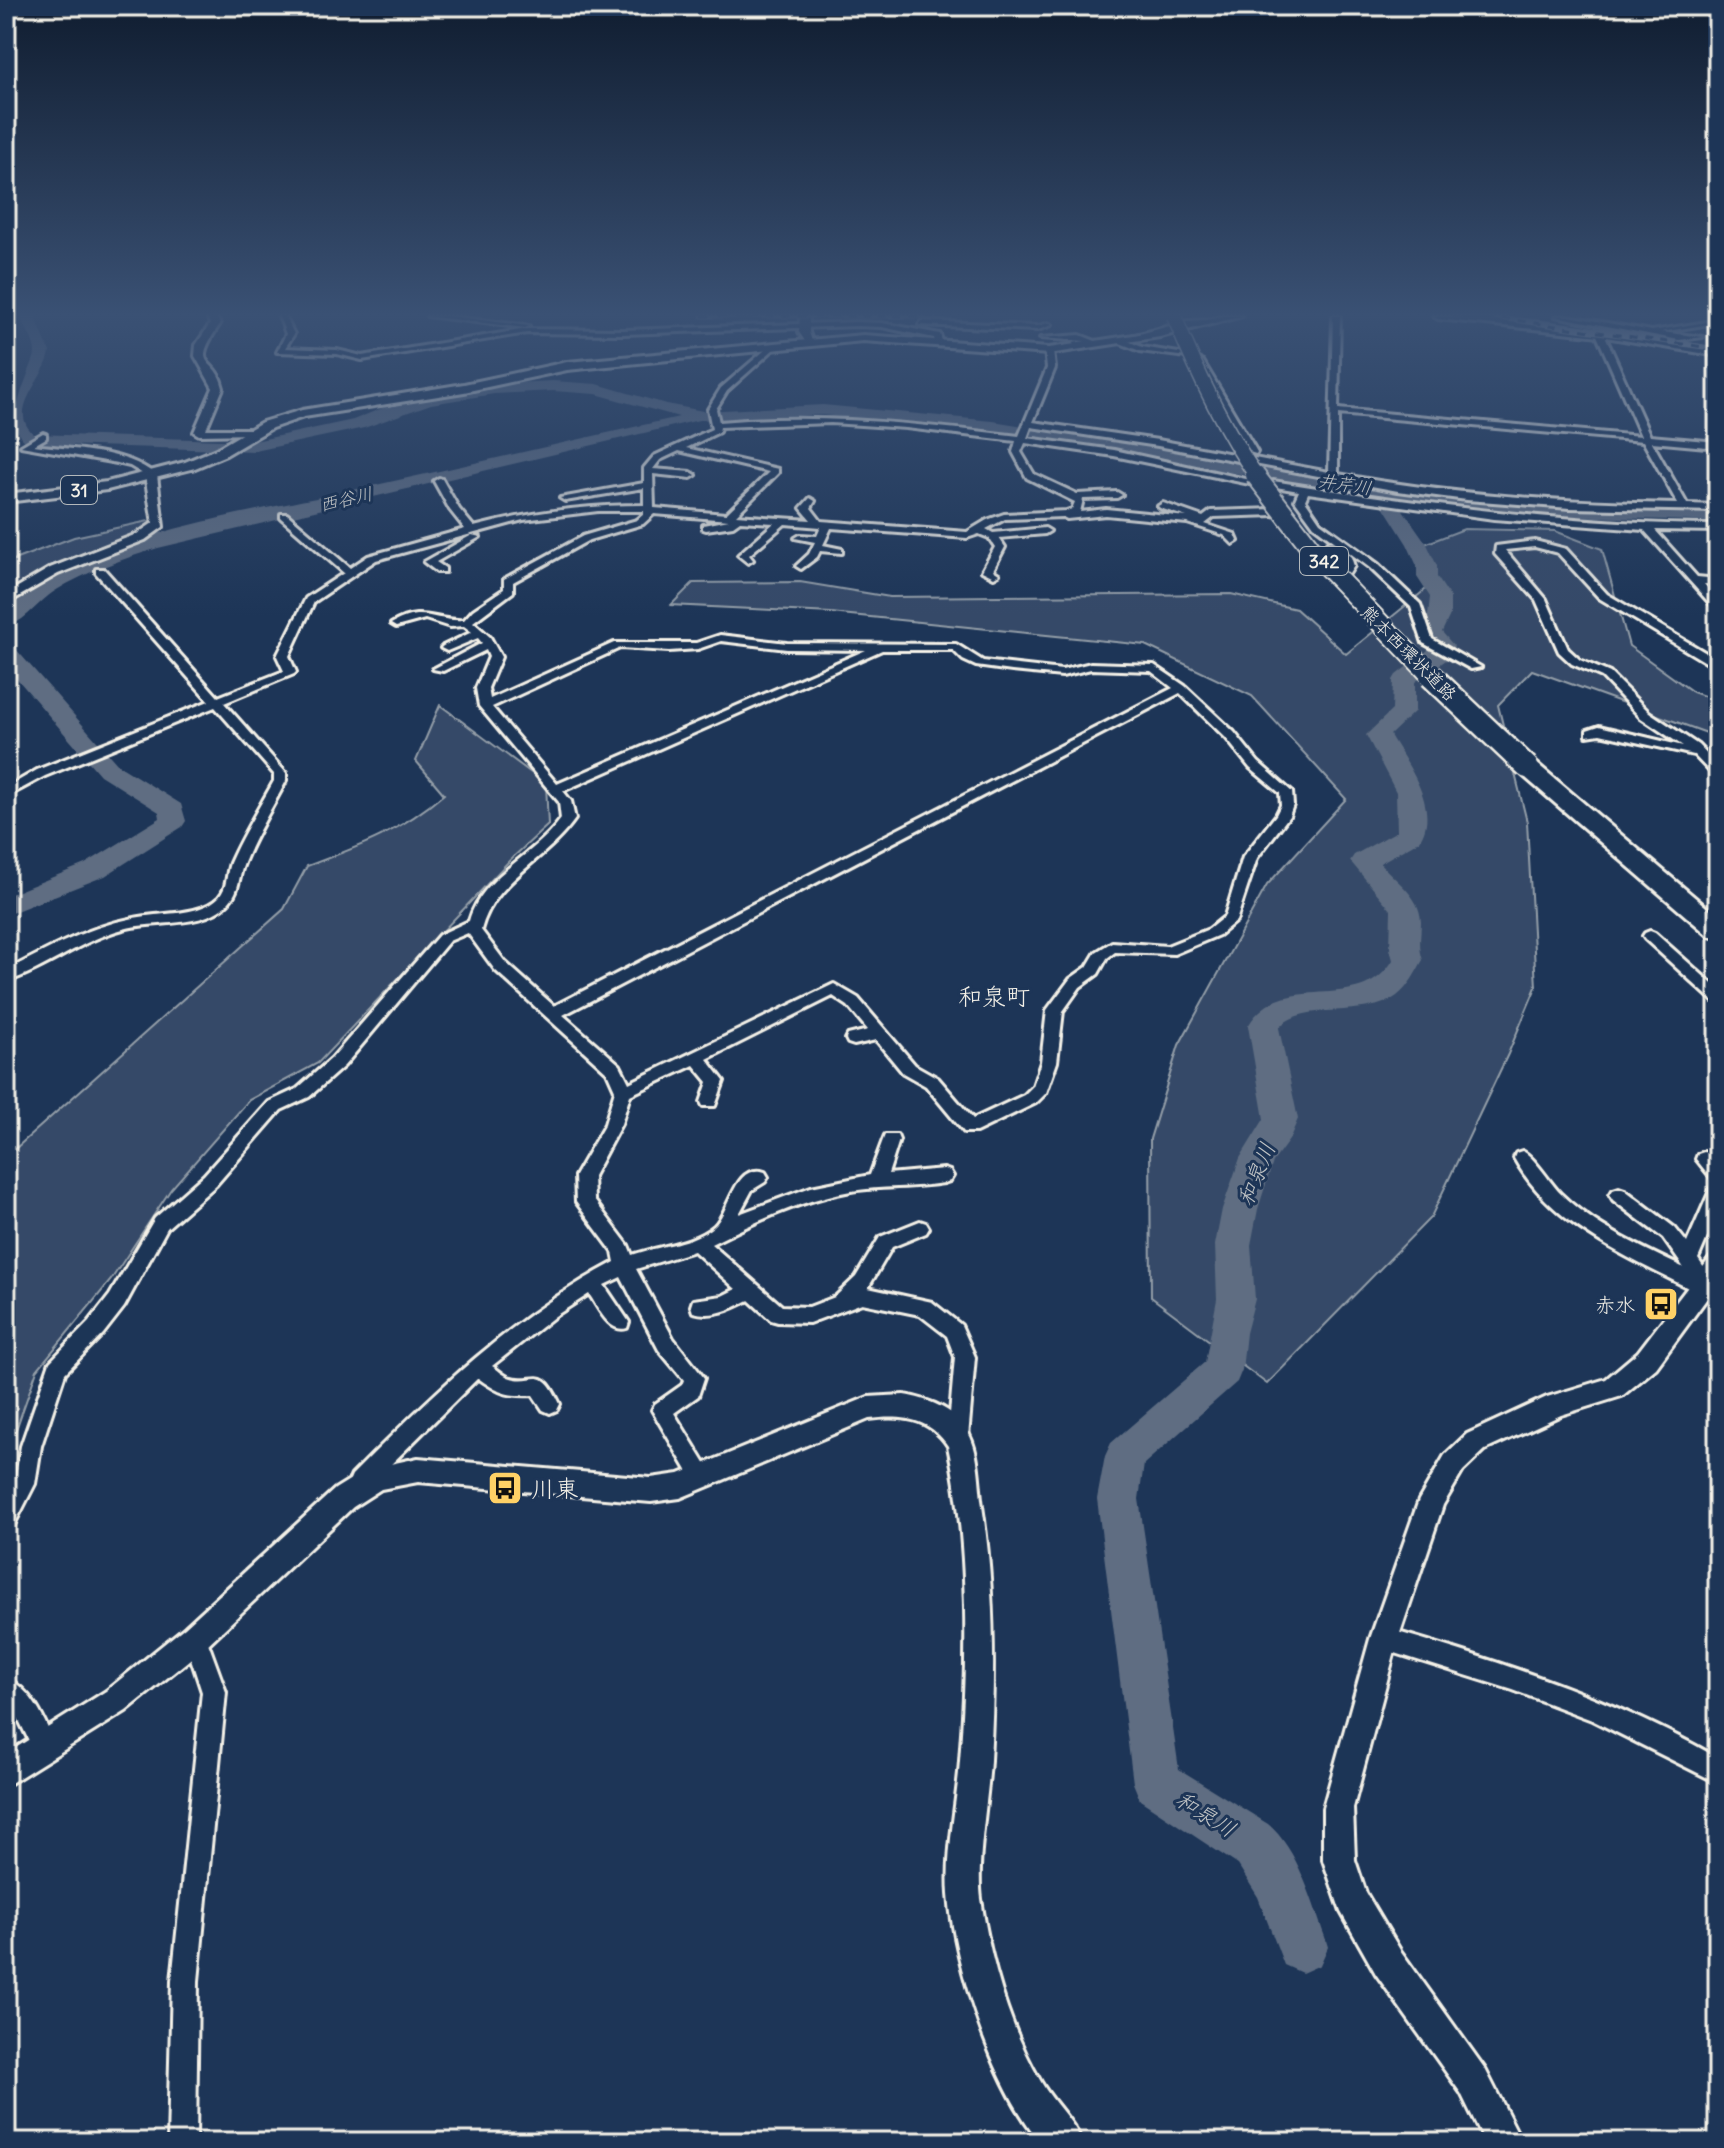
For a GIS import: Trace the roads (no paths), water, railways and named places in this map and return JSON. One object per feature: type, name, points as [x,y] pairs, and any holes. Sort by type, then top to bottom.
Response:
[{"type":"highway","name":"熊本西環状道路","points":[[1218,416],[1273,498],[1373,618],[1527,767],[1718,930]]},
{"type":"highway","points":[[1527,767],[1718,913]]},
{"type":"main road","name":"31","points":[[6,498],[86,489],[190,465],[252,432],[296,416]]},
{"type":"street","points":[[207,416],[199,432],[252,432]]},
{"type":"street","points":[[467,623],[482,605],[502,597],[509,590],[508,581],[517,575],[552,559],[586,538],[640,522],[650,510],[647,471],[657,458],[716,430],[714,416]]},
{"type":"street","points":[[1033,416],[1020,438],[1017,452],[1030,476],[1080,502],[1076,511],[1061,516]]},
{"type":"street","points":[[1231,416],[1253,452]]},
{"type":"street","points":[[1333,476],[1335,416]]},
{"type":"street","points":[[1373,416],[1718,446]]},
{"type":"street","points":[[1637,416],[1684,507]]},
{"type":"street","points":[[716,423],[809,418],[875,422],[1020,438],[1114,453],[1250,481]]},
{"type":"street","points":[[1030,424],[1467,497],[1628,507],[1718,508]]},
{"type":"street","points":[[6,600],[54,571],[141,537],[159,524],[151,475],[133,464],[118,460],[25,446],[43,436]]},
{"type":"street","points":[[677,448],[775,471]]},
{"type":"street","points":[[706,527],[730,524],[775,471],[786,463]]},
{"type":"street","points":[[647,471],[691,475]]},
{"type":"street","points":[[439,481],[455,510],[471,530]]},
{"type":"street","points":[[1273,484],[1396,505],[1556,524],[1650,529],[1718,528]]},
{"type":"street","points":[[565,498],[647,485]]},
{"type":"street","points":[[1305,489],[1300,500],[1323,537],[1347,559],[1349,566],[1345,572]]},
{"type":"street","points":[[1075,497],[1117,495]]},
{"type":"street","points":[[810,501],[806,508],[831,521]]},
{"type":"street","points":[[1195,504],[1211,514],[1275,512]]},
{"type":"street","points":[[1163,506],[1189,511],[1198,517],[1189,521]]},
{"type":"street","points":[[1628,507],[1718,606]]},
{"type":"street","points":[[6,793],[73,761],[290,672],[283,656],[310,600],[372,558],[471,530],[537,515],[598,508],[683,508],[734,516],[831,521],[893,533],[967,535],[1045,531]]},
{"type":"street","points":[[1291,512],[1307,511]]},
{"type":"street","points":[[986,534],[993,520],[1018,515],[1061,516],[1106,512],[1204,521],[1211,514]]},
{"type":"street","points":[[441,570],[429,562],[438,554],[537,515]]},
{"type":"street","points":[[284,516],[350,573]]},
{"type":"street","points":[[748,560],[743,555],[784,520]]},
{"type":"street","points":[[801,566],[831,521]]},
{"type":"street","points":[[1189,521],[1227,533],[1233,541]]},
{"type":"street","points":[[1317,524],[1374,566],[1416,606],[1427,641],[1475,667]]},
{"type":"street","points":[[1650,529],[1680,537]]},
{"type":"street","points":[[930,547],[937,538],[935,534]]},
{"type":"street","points":[[986,534],[1000,547],[987,571],[994,574]]},
{"type":"street","points":[[800,538],[838,551]]},
{"type":"street","points":[[1718,665],[1603,596],[1562,551],[1535,544],[1500,548],[1500,554],[1541,599],[1563,650],[1576,662],[1604,674],[1645,715],[1699,753],[1718,773]]},
{"type":"street","points":[[6,977],[57,950],[120,924],[192,915],[214,906],[228,895],[236,880],[236,865],[280,781],[280,773],[100,571]]},
{"type":"street","points":[[1697,580],[1718,582]]},
{"type":"street","points":[[396,624],[425,616],[450,624],[467,623],[479,633],[495,657],[482,688],[485,706],[565,801],[568,819],[548,844],[485,897],[476,913],[474,930],[500,966],[614,1069],[623,1090],[613,1124],[584,1176],[585,1202],[622,1250],[624,1265],[666,1344],[694,1378],[691,1390],[662,1410],[702,1477]]},
{"type":"street","points":[[447,648],[479,633]]},
{"type":"street","points":[[485,706],[618,645],[683,647],[720,638],[787,646],[956,647],[967,658],[980,664],[1062,673],[1091,666],[1154,668],[1181,688],[1230,735],[1254,765],[1286,792],[1287,805],[1282,816],[1250,857],[1231,918],[1214,932],[1169,951],[1112,947],[1101,955],[1093,970],[1075,983],[1055,1010],[1049,1062],[1040,1089],[1030,1099],[970,1128],[932,1082],[909,1069],[853,1002],[834,989],[697,1058],[623,1090]]},
{"type":"street","points":[[439,669],[488,644]]},
{"type":"street","points":[[556,789],[882,647]]},
{"type":"street","points":[[1604,674],[1617,667]]},
{"type":"street","points":[[554,1013],[1181,688]]},
{"type":"street","points":[[1591,733],[1599,730],[1699,753]]},
{"type":"street","points":[[6,1520],[25,1484],[31,1446],[57,1368],[117,1301],[161,1223],[210,1180],[275,1106],[303,1093],[338,1062],[444,938],[475,924]]},
{"type":"street","points":[[1650,936],[1718,997]]},
{"type":"street","points":[[854,1039],[880,1033]]},
{"type":"street","points":[[697,1058],[716,1081],[709,1102]]},
{"type":"street","points":[[877,1181],[891,1140]]},
{"type":"street","points":[[1522,1158],[1534,1179],[1603,1237],[1709,1274]]},
{"type":"street","points":[[1704,1159],[1718,1174]]},
{"type":"street","points":[[716,1225],[815,1191],[877,1181],[944,1176]]},
{"type":"street","points":[[6,1771],[116,1701],[195,1637],[344,1498],[476,1366],[624,1265],[699,1242],[746,1185],[759,1177]]},
{"type":"street","points":[[1504,2142],[1473,2081],[1388,1962],[1352,1901],[1339,1860],[1338,1808],[1384,1639],[1432,1500],[1454,1463],[1476,1442],[1556,1405],[1613,1388],[1647,1360],[1709,1274],[1718,1191]]},
{"type":"street","points":[[1619,1195],[1669,1233],[1709,1274]]},
{"type":"street","points":[[836,1304],[863,1282],[886,1242],[920,1228]]},
{"type":"street","points":[[699,1242],[778,1314],[809,1315],[862,1295],[894,1300],[925,1308],[954,1331],[965,1357],[958,1437],[972,1521],[981,1610],[976,1746],[964,1895],[979,1962],[1005,2045],[1050,2137]]},
{"type":"street","points":[[593,1284],[620,1322]]},
{"type":"street","points":[[700,1306],[725,1304],[750,1290]]},
{"type":"street","points":[[476,1366],[507,1387],[538,1386],[550,1404]]},
{"type":"street","points":[[344,1498],[376,1478],[418,1470],[651,1490],[680,1486],[868,1408],[900,1403],[924,1409],[941,1419],[958,1437]]},
{"type":"street","points":[[182,2142],[185,1981],[214,1692],[195,1637]]},
{"type":"street","points":[[1384,1639],[1615,1716],[1718,1771]]},
{"type":"street","points":[[6,1690],[25,1708],[44,1747]]},
{"type":"waterway","name":"井芹川","points":[[16,416],[21,432],[30,439],[255,446],[358,424],[377,416]]},
{"type":"waterway","name":"井芹川","points":[[889,416],[993,426],[1388,493]]},
{"type":"waterway","name":"西谷川","points":[[6,621],[26,602],[72,573],[151,544],[205,529],[692,419]]},
{"type":"waterway","name":"和泉川","points":[[1302,1947],[1276,1879],[1256,1847],[1157,1783],[1118,1499],[1125,1456],[1223,1370],[1227,1333],[1236,1299],[1233,1245],[1240,1209],[1257,1158],[1277,1131],[1281,1119],[1263,1026],[1273,1015],[1286,1008],[1355,1000],[1385,990],[1408,960],[1402,903],[1364,861],[1410,835],[1412,818],[1405,782],[1378,735],[1403,711],[1404,680],[1441,653],[1443,646],[1431,633],[1439,615],[1440,597],[1427,577],[1427,566],[1417,544],[1387,501],[1388,493]]},
{"type":"waterway","name":"井芹川","points":[[1388,493],[1473,506],[1718,516]]},
{"type":"waterway","name":"西谷川","points":[[6,652],[109,770],[172,809],[173,821],[95,870],[6,906]]},
{"type":"place","name":"赤水","points":[[1661,1304]]},
{"type":"place","name":"川東","points":[[505,1488]]},
{"type":"district","name":"和泉町","points":[[994,996]]}]
